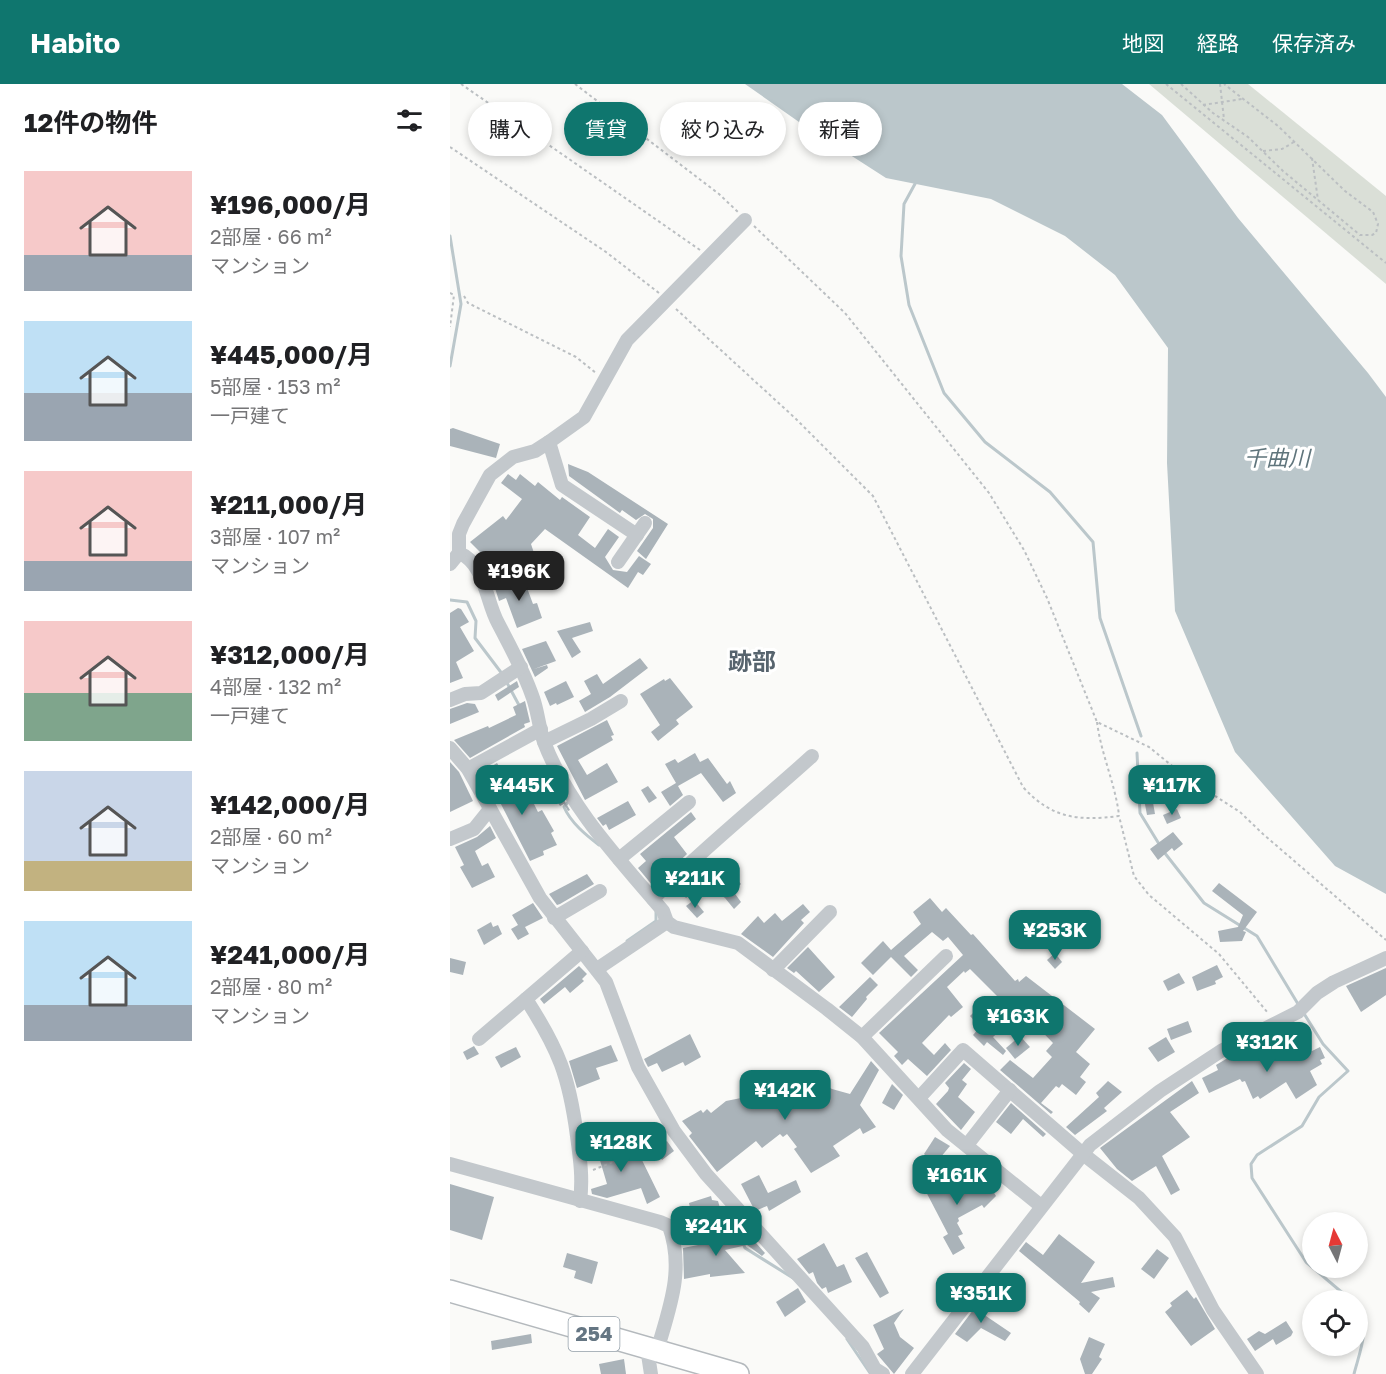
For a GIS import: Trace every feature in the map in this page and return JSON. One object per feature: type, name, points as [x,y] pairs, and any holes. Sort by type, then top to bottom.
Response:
[{"type":"highway","name":"254","points":[[450,1291],[738,1374]]},
{"type":"street","points":[[745,220],[627,340],[584,417],[535,451],[513,457],[490,474],[463,524],[454,558],[465,556],[476,568],[494,616],[521,667],[538,735],[568,790],[620,860],[663,911],[667,922],[674,927],[738,944],[862,1037],[947,1130],[1041,1206]]},
{"type":"street","points":[[549,442],[562,485],[637,535]]},
{"type":"street","points":[[618,562],[645,523]]},
{"type":"street","points":[[483,583],[543,559]]},
{"type":"street","points":[[450,700],[465,694],[481,693],[521,667]]},
{"type":"street","points":[[468,769],[538,735],[591,719],[621,700]]},
{"type":"street","points":[[450,748],[468,769],[528,878],[554,918],[591,962],[612,995],[638,1067],[674,1131],[706,1174],[863,1347],[877,1372]]},
{"type":"street","points":[[653,899],[703,849],[779,788],[812,756]]},
{"type":"street","points":[[620,860],[689,802]]},
{"type":"street","points":[[450,839],[474,829],[490,809]]},
{"type":"street","points":[[554,918],[600,891]]},
{"type":"street","points":[[773,970],[830,912]]},
{"type":"street","points":[[479,1038],[526,999],[667,922]]},
{"type":"street","points":[[862,1037],[946,956]]},
{"type":"street","points":[[912,1374],[1090,1145],[1160,1091],[1221,1051],[1302,1007],[1334,982],[1386,958]]},
{"type":"street","points":[[526,999],[545,1029],[568,1082],[582,1172],[580,1201]]},
{"type":"street","points":[[919,1098],[963,1050],[1083,1154],[1139,1198],[1175,1237],[1213,1310],[1257,1374]]},
{"type":"street","points":[[967,1145],[1010,1090]]},
{"type":"street","points":[[450,1164],[669,1226],[674,1240],[678,1275],[652,1350],[651,1374]]},
{"type":"path","points":[[461,84],[710,257]]},
{"type":"path","points":[[575,84],[719,194],[745,220],[766,235],[832,304],[845,313],[989,493],[1024,550],[1047,598],[1098,722],[1106,765],[1116,794],[1134,876],[1149,895],[1219,954],[1274,1023]]},
{"type":"path","points":[[1166,84],[1386,263]]},
{"type":"path","points":[[1181,84],[1203,105],[1263,151],[1360,234],[1372,236],[1378,229],[1377,217],[1373,212],[1345,191],[1294,142],[1222,84]]},
{"type":"path","points":[[1222,84],[1224,119]]},
{"type":"path","points":[[1203,105],[1242,98]]},
{"type":"path","points":[[1263,151],[1282,149],[1294,142]]},
{"type":"path","points":[[450,147],[606,252],[666,299],[795,418],[873,496],[1015,774],[1029,793],[1053,811],[1069,817],[1084,819],[1119,816]]},
{"type":"path","points":[[1312,159],[1318,200]]},
{"type":"path","points":[[450,293],[454,295],[455,303],[450,327]]},
{"type":"path","points":[[464,296],[468,303],[576,357],[605,380]]},
{"type":"path","points":[[1098,722],[1149,747],[1186,778],[1240,812],[1386,940]]},
{"type":"path","points":[[582,1172],[642,1151],[667,1135]]},
{"type":"shaded area","points":[[1149,84],[1248,84],[1386,196],[1386,284]]},
{"type":"water","name":"千曲川","points":[[745,84],[1122,84],[1162,115],[1238,218],[1368,373],[1386,397],[1386,894],[1335,866],[1235,752],[1175,611],[1167,463],[1168,348],[1115,275],[1065,236],[991,199],[886,178],[852,156],[882,156],[882,102],[798,102],[798,121],[786,113],[786,102],[771,102]]},
{"type":"building","points":[[453,428],[500,444],[496,458],[450,446],[450,429]]},
{"type":"building","points":[[568,464],[588,472],[668,524],[646,559],[637,551],[653,528],[653,519],[645,514],[636,520],[622,510],[620,513],[569,476]]},
{"type":"building","points":[[508,474],[516,480],[520,474],[535,486],[538,482],[560,500],[562,497],[590,517],[578,535],[595,548],[608,529],[619,537],[605,557],[613,570],[627,572],[639,556],[651,564],[643,575],[638,572],[628,588],[545,529],[531,544],[534,553],[488,571],[483,562],[488,560],[470,542],[503,516],[506,520],[522,499],[501,483]]},
{"type":"building","points":[[523,577],[533,604],[537,603],[542,618],[517,628],[506,598],[499,601],[495,588]]},
{"type":"building","points":[[458,608],[469,622],[460,627],[474,651],[456,662],[463,678],[450,683],[450,613]]},
{"type":"building","points":[[590,622],[593,631],[572,638],[581,652],[572,658],[557,631]]},
{"type":"building","points":[[546,641],[556,661],[534,669],[547,665],[548,668],[535,677],[522,649]]},
{"type":"building","points":[[640,658],[648,668],[610,697],[585,712],[579,701],[591,694],[584,681],[597,674],[603,684]]},
{"type":"building","points":[[670,678],[693,707],[676,720],[679,724],[658,741],[651,732],[660,725],[640,694],[664,679],[665,681]]},
{"type":"building","points":[[517,681],[519,687],[498,701],[495,695]]},
{"type":"building","points":[[566,681],[574,697],[550,706],[544,692]]},
{"type":"building","points":[[525,701],[530,722],[470,758],[454,740],[488,726],[489,728],[516,715],[513,707]]},
{"type":"building","points":[[467,703],[475,704],[479,712],[450,724],[450,709]]},
{"type":"building","points":[[607,720],[614,735],[611,736],[613,740],[578,760],[587,775],[607,763],[618,782],[585,800],[557,746]]},
{"type":"building","points":[[695,753],[700,762],[708,758],[727,784],[730,781],[736,793],[723,802],[701,773],[678,786],[683,795],[670,806],[661,792],[676,783],[665,764],[675,759],[678,763]]},
{"type":"building","points":[[450,762],[459,772],[473,801],[450,812]]},
{"type":"building","points":[[497,763],[523,805],[532,800],[538,812],[542,810],[554,831],[551,833],[557,845],[543,851],[544,855],[530,861],[484,771]]},
{"type":"building","points":[[550,777],[570,810],[568,811],[564,804],[560,806],[545,780]]},
{"type":"building","points":[[648,786],[657,798],[649,803],[641,790]]},
{"type":"building","points":[[1152,797],[1155,814],[1147,815],[1144,799]]},
{"type":"building","points":[[628,801],[636,815],[609,830],[606,824],[603,826],[597,818]]},
{"type":"building","points":[[1177,809],[1181,818],[1167,824],[1163,815]]},
{"type":"building","points":[[691,812],[696,819],[674,837],[687,854],[653,886],[638,868],[646,861],[640,854]]},
{"type":"building","points":[[490,826],[496,838],[475,851],[482,866],[488,863],[495,877],[472,888],[460,867],[464,865],[455,847],[477,837]]},
{"type":"building","points":[[1173,832],[1183,844],[1174,851],[1172,848],[1158,860],[1150,849]]},
{"type":"building","points":[[708,859],[715,866],[721,861],[741,884],[733,891],[741,902],[734,909],[725,898],[717,892],[715,894],[703,883],[686,898],[677,888]]},
{"type":"building","points":[[587,874],[594,884],[557,905],[549,894]]},
{"type":"building","points":[[1219,883],[1257,912],[1243,931],[1246,932],[1242,941],[1220,942],[1218,931],[1238,927],[1243,915],[1212,891]]},
{"type":"building","points":[[930,898],[942,912],[946,908],[971,935],[973,934],[1015,981],[1018,979],[1019,982],[1026,976],[1095,1029],[1076,1052],[1090,1064],[1080,1077],[1086,1082],[1076,1095],[1062,1084],[1059,1088],[1056,1086],[1041,1103],[1053,1112],[1051,1114],[1000,1070],[1010,1060],[1033,1078],[1052,1057],[1046,1051],[1053,1043],[1020,1009],[1006,1020],[1009,1023],[993,1037],[1006,1051],[1003,1055],[987,1042],[984,1046],[973,1035],[980,1027],[970,1016],[976,1010],[984,1020],[1003,1002],[970,969],[965,973],[964,971],[947,987],[963,1007],[951,1017],[949,1015],[922,1043],[934,1055],[945,1043],[951,1050],[927,1076],[908,1059],[902,1065],[894,1056],[898,1052],[879,1033],[963,955],[948,937],[943,941],[932,932],[904,956],[918,970],[911,977],[891,957],[873,975],[861,963],[883,941],[891,950],[921,924],[913,912]]},
{"type":"building","points":[[694,900],[704,912],[697,918],[686,906]]},
{"type":"building","points":[[533,903],[543,918],[525,927],[529,934],[518,940],[511,929],[518,925],[512,915]]},
{"type":"building","points":[[803,904],[810,912],[801,920],[804,923],[773,957],[741,934],[758,916],[764,923],[775,913],[782,921]]},
{"type":"building","points":[[491,922],[493,927],[498,925],[502,934],[484,945],[477,930]]},
{"type":"building","points":[[808,947],[835,977],[819,992],[796,971],[794,973],[787,968]]},
{"type":"building","points":[[1055,953],[1062,962],[1055,969],[1047,960]]},
{"type":"building","points":[[450,958],[466,962],[463,975],[450,972]]},
{"type":"building","points":[[1217,965],[1223,977],[1215,981],[1216,984],[1197,991],[1192,977]]},
{"type":"building","points":[[579,966],[587,974],[582,979],[584,981],[570,993],[565,987],[544,1004],[540,999]]},
{"type":"building","points":[[1386,968],[1386,995],[1361,1012],[1346,986]]},
{"type":"building","points":[[1179,973],[1185,983],[1168,991],[1163,981]]},
{"type":"building","points":[[870,977],[878,985],[852,1017],[839,1007]]},
{"type":"building","points":[[1188,1021],[1192,1032],[1171,1040],[1167,1029]]},
{"type":"building","points":[[690,1034],[701,1057],[685,1066],[683,1062],[662,1072],[657,1063],[648,1067],[644,1059]]},
{"type":"building","points":[[1020,1036],[1030,1047],[1015,1059],[1006,1048]]},
{"type":"building","points":[[1166,1037],[1175,1052],[1158,1062],[1148,1048]]},
{"type":"building","points":[[611,1045],[618,1061],[596,1068],[600,1079],[577,1088],[569,1061]]},
{"type":"building","points":[[1253,1045],[1263,1063],[1283,1055],[1285,1061],[1306,1050],[1308,1053],[1320,1047],[1325,1058],[1320,1060],[1322,1064],[1310,1071],[1317,1085],[1296,1099],[1286,1082],[1260,1099],[1258,1096],[1253,1099],[1245,1081],[1242,1082],[1240,1079],[1209,1093],[1202,1078],[1218,1070],[1216,1065]]},
{"type":"building","points":[[474,1046],[479,1054],[467,1060],[463,1052]]},
{"type":"building","points":[[516,1047],[521,1057],[501,1068],[495,1057]]},
{"type":"building","points":[[871,1061],[879,1070],[860,1105],[876,1127],[863,1134],[860,1128],[833,1146],[840,1156],[811,1173],[794,1149],[797,1147],[787,1134],[783,1137],[780,1134],[762,1148],[756,1141],[717,1172],[689,1136],[692,1133],[682,1121],[701,1110],[703,1113],[707,1109],[711,1113],[726,1101],[741,1098],[747,1106],[768,1088],[771,1092],[795,1072],[804,1084],[808,1076],[832,1089],[850,1094]]},
{"type":"building","points":[[964,1063],[971,1069],[962,1080],[967,1084],[958,1097],[975,1112],[961,1130],[936,1104],[948,1091],[949,1088],[945,1083]]},
{"type":"building","points":[[1108,1081],[1122,1092],[1104,1108],[1107,1111],[1075,1135],[1066,1127],[1099,1097],[1096,1093]]},
{"type":"building","points":[[1192,1081],[1199,1093],[1170,1112],[1190,1137],[1162,1156],[1180,1190],[1171,1195],[1156,1166],[1132,1181],[1117,1169],[1100,1148]]},
{"type":"building","points":[[892,1084],[903,1095],[894,1110],[882,1103]]},
{"type":"building","points":[[1011,1103],[1046,1134],[1043,1137],[1023,1119],[1011,1134],[996,1122]]},
{"type":"building","points":[[611,1137],[620,1163],[640,1156],[660,1197],[647,1204],[641,1188],[607,1198],[592,1194],[591,1189],[607,1184],[599,1157],[589,1158],[587,1143]]},
{"type":"building","points":[[935,1137],[950,1146],[935,1164],[924,1154]]},
{"type":"building","points":[[667,1141],[674,1151],[662,1160],[654,1149]]},
{"type":"building","points":[[759,1175],[768,1193],[796,1180],[801,1192],[769,1211],[767,1206],[755,1211],[741,1184]]},
{"type":"building","points":[[937,1178],[949,1191],[970,1179],[973,1185],[985,1178],[996,1196],[984,1208],[982,1205],[958,1218],[957,1223],[963,1234],[958,1236],[965,1248],[953,1255],[943,1237],[948,1234],[923,1186]]},
{"type":"building","points":[[450,1184],[494,1197],[482,1240],[450,1230]]},
{"type":"building","points":[[711,1196],[712,1200],[718,1201],[720,1208],[690,1221],[686,1209],[690,1208],[689,1203]]},
{"type":"building","points":[[741,1226],[765,1253],[762,1256],[747,1245],[725,1250],[745,1273],[710,1277],[710,1274],[684,1279],[683,1248],[743,1236]]},
{"type":"building","points":[[1059,1234],[1095,1262],[1081,1283],[1113,1277],[1115,1287],[1091,1292],[1100,1298],[1089,1313],[1079,1304],[1080,1302],[1019,1251],[1026,1242],[1043,1255]]},
{"type":"building","points":[[824,1243],[837,1267],[844,1264],[852,1282],[828,1293],[826,1287],[822,1289],[817,1283],[813,1272],[809,1274],[797,1259]]},
{"type":"building","points":[[1157,1249],[1169,1258],[1154,1279],[1141,1269]]},
{"type":"building","points":[[867,1252],[889,1293],[880,1298],[855,1258]]},
{"type":"building","points":[[567,1253],[598,1262],[592,1284],[574,1278],[576,1271],[563,1267]]},
{"type":"building","points":[[798,1288],[806,1302],[785,1317],[776,1302]]},
{"type":"building","points":[[1187,1290],[1194,1299],[1196,1297],[1215,1329],[1191,1346],[1165,1312],[1172,1306],[1170,1303]]},
{"type":"building","points":[[983,1297],[991,1302],[983,1314],[1011,1333],[1005,1341],[981,1328],[967,1342],[955,1334]]},
{"type":"building","points":[[904,1309],[894,1323],[900,1337],[914,1348],[894,1374],[877,1354],[884,1349],[873,1325]]},
{"type":"building","points":[[1286,1321],[1293,1332],[1291,1336],[1276,1345],[1273,1339],[1255,1351],[1247,1339],[1259,1331],[1265,1334]]},
{"type":"building","points":[[531,1334],[532,1343],[492,1350],[491,1341]]},
{"type":"building","points":[[1089,1337],[1105,1344],[1099,1357],[1102,1359],[1092,1374],[1085,1374],[1080,1359]]},
{"type":"building","points":[[624,1359],[626,1374],[601,1374],[599,1364]]},
{"type":"waterway","points":[[916,182],[904,204],[901,256],[909,305],[944,393],[985,442],[1050,492],[1093,542],[1100,618],[1141,736]]},
{"type":"waterway","points":[[450,236],[461,304],[450,366]]},
{"type":"waterway","points":[[450,600],[467,602],[476,621],[475,638],[503,675]]},
{"type":"waterway","points":[[506,681],[520,707]]},
{"type":"waterway","points":[[1137,753],[1140,813],[1159,844]]},
{"type":"waterway","points":[[569,801],[564,807],[571,818],[599,845]]},
{"type":"waterway","points":[[1164,852],[1204,903],[1257,936],[1298,1004]]},
{"type":"waterway","points":[[627,941],[656,921],[656,912]]},
{"type":"waterway","points":[[1303,1012],[1323,1044],[1348,1071],[1319,1097],[1302,1126],[1257,1155],[1251,1164],[1252,1178],[1306,1262],[1339,1290]]},
{"type":"waterway","points":[[738,1219],[739,1234],[745,1248],[793,1278]]},
{"type":"waterway","points":[[847,1339],[870,1373]]},
{"type":"waterway","points":[[1354,1374],[1359,1356]]},
{"type":"district","name":"跡部","points":[[752,662]]}]
